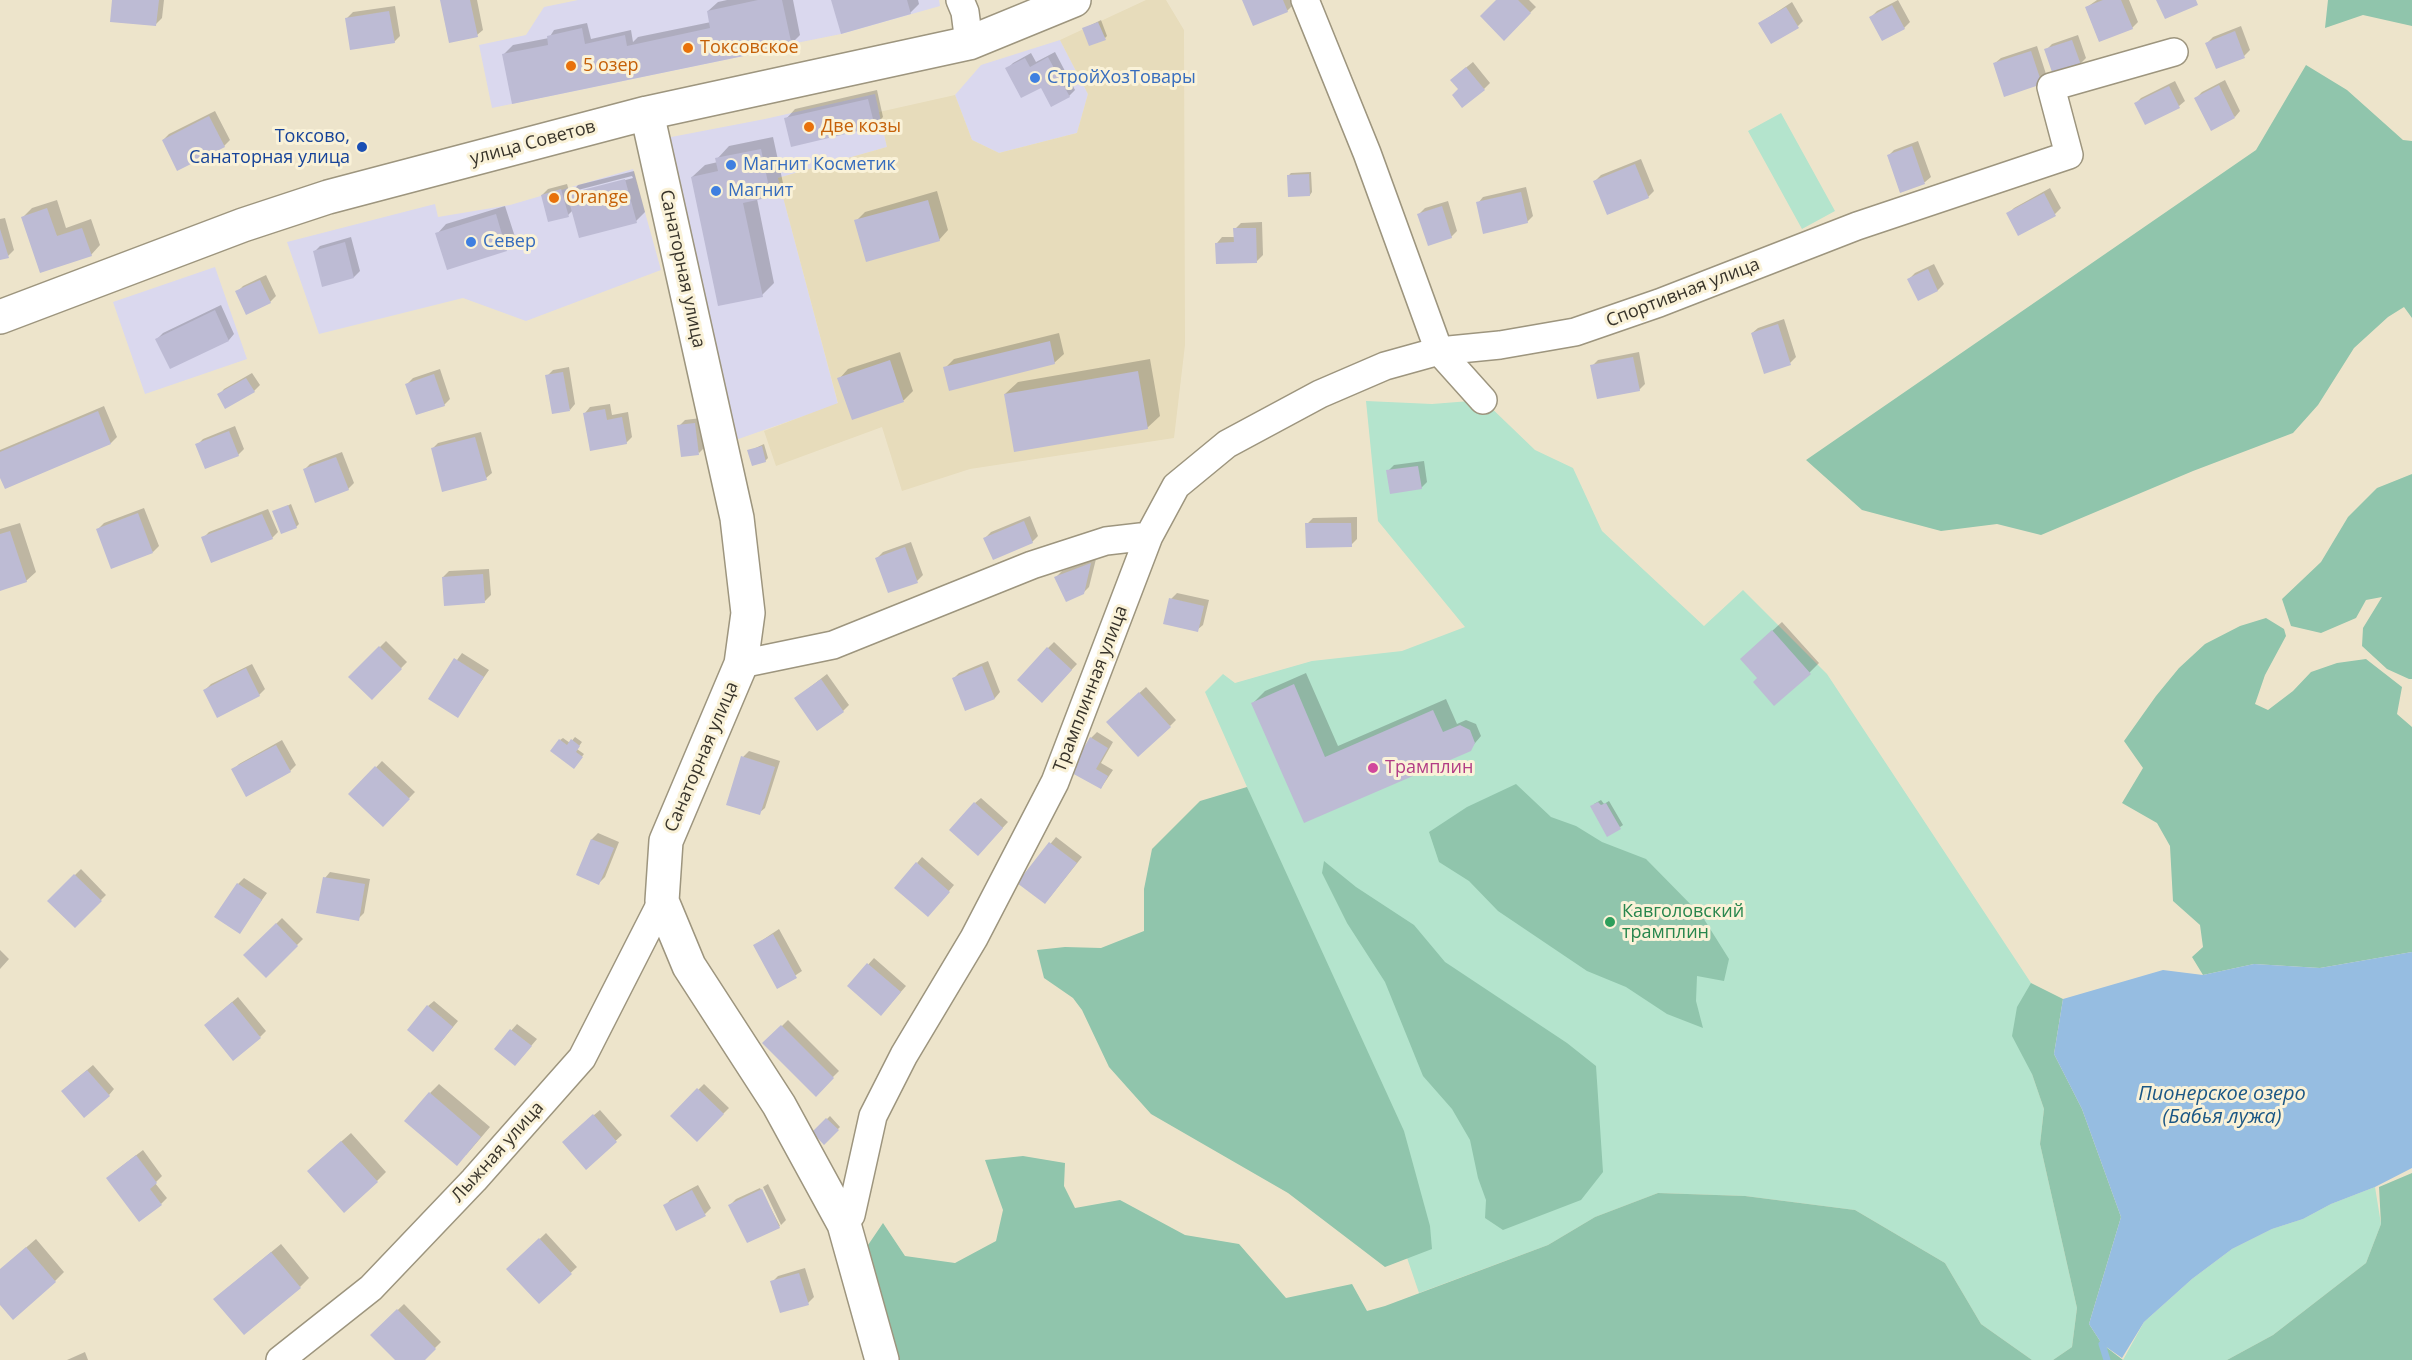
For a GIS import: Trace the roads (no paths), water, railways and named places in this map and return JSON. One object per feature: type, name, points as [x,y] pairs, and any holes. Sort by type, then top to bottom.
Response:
[{"type":"street","points":[[960,0],[965,12],[969,43]]},
{"type":"street","name":"улица Советов","points":[[0,317],[243,225],[328,197],[647,113],[969,43],[1074,0]]},
{"type":"street","points":[[1305,0],[1367,153],[1439,351],[1483,400]]},
{"type":"street","name":"Спортивная улица","points":[[1149,536],[1176,486],[1227,444],[1330,389],[1385,366],[1439,351],[1500,345],[1575,332],[1659,303],[1857,226],[2069,155],[2052,87],[2174,52]]},
{"type":"street","name":"Санаторная улица","points":[[647,113],[737,518],[748,613],[741,664],[666,841],[662,901],[689,966],[779,1105],[844,1224],[882,1360]]},
{"type":"street","points":[[741,664],[833,645],[1032,565],[1106,541],[1149,536]]},
{"type":"street","name":"Трамплинная улица","points":[[844,1224],[851,1215],[873,1116],[904,1055],[974,938],[1055,782],[1149,536]]},
{"type":"street","name":"Лыжная улица","points":[[280,1360],[371,1288],[474,1180],[582,1058],[662,901]]},
{"type":"water","name":"Пионерское озеро (Бабья лужа)","points":[[2412,952],[2412,1168],[2375,1187],[2331,1204],[2303,1219],[2272,1229],[2232,1249],[2192,1279],[2144,1322],[2122,1358],[2102,1344],[2089,1324],[2121,1217],[2082,1109],[2054,1054],[2063,999],[2163,970],[2203,975],[2254,964],[2320,968]]},
{"type":"waterway","points":[[2102,1344],[2107,1360]]},
{"type":"place","name":"Токсовское","points":[[688,48]]},
{"type":"place","name":"5 озер","points":[[571,66]]},
{"type":"place","name":"СтройХозТовары","points":[[1035,78]]},
{"type":"place","name":"Две козы","points":[[809,127]]},
{"type":"place","name":"Токсово, Санаторная улица","points":[[362,147]]},
{"type":"place","name":"Магнит Косметик","points":[[731,165]]},
{"type":"place","name":"Магнит","points":[[716,191]]},
{"type":"place","name":"Orange","points":[[554,198]]},
{"type":"place","name":"Север","points":[[471,242]]},
{"type":"place","name":"Трамплин","points":[[1373,768]]},
{"type":"place","name":"Кавголовский трамплин","points":[[1610,922]]}]
